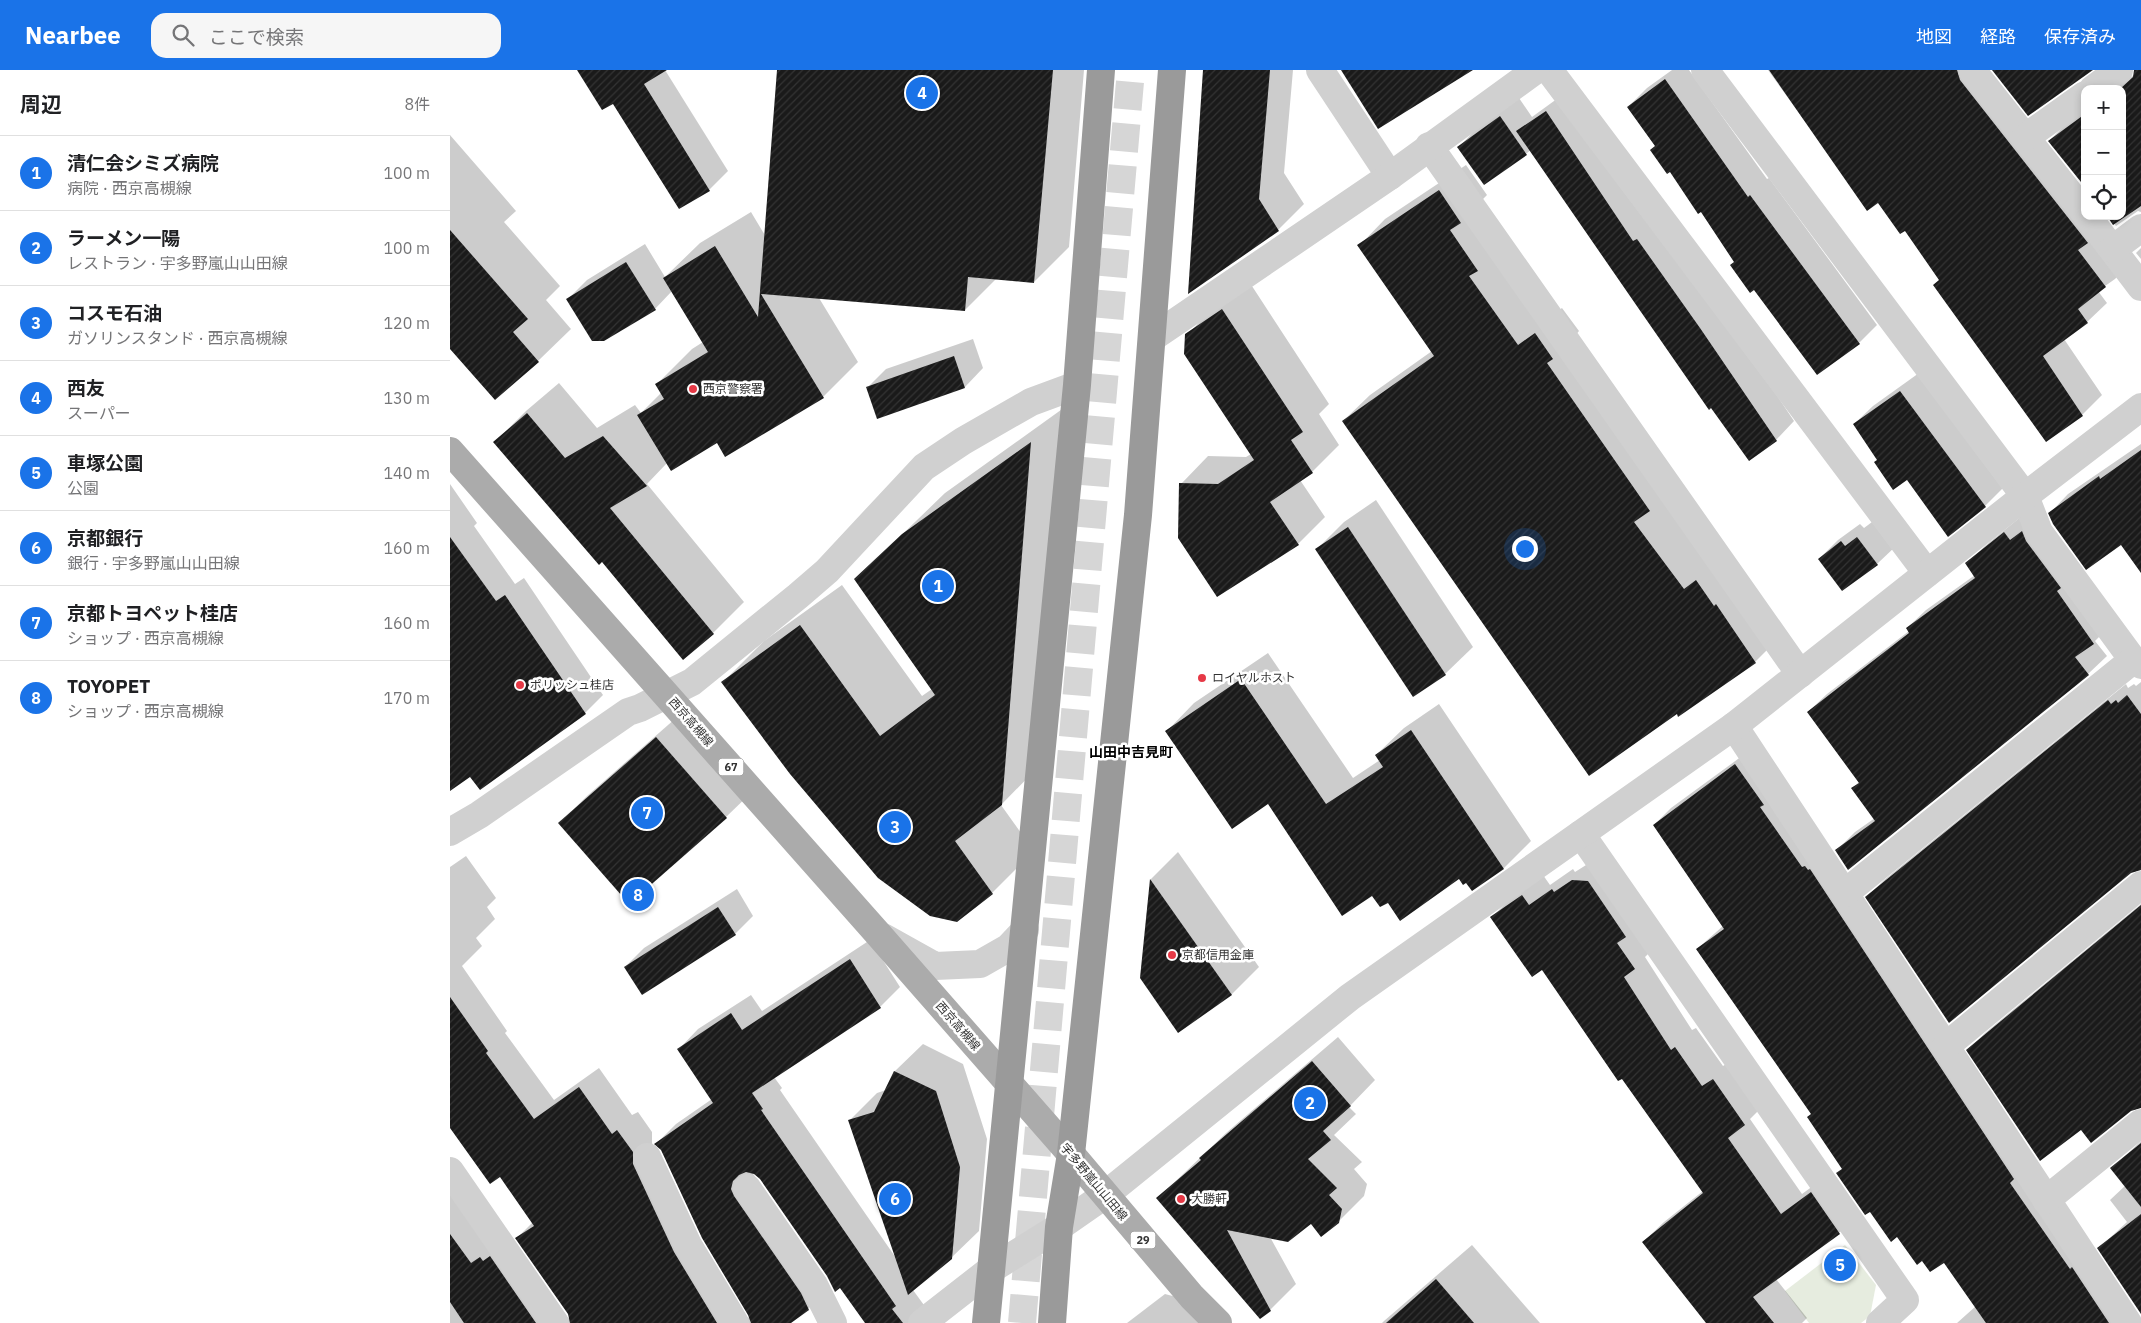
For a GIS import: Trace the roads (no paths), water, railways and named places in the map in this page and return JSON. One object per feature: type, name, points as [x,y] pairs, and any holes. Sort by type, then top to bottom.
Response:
[{"type":"highway","points":[[986,1323],[1077,385],[1101,70]]},
{"type":"highway","points":[[1052,1323],[1059,1227],[1071,1154],[1138,515],[1172,70]]},
{"type":"main road","name":"西京高槻線","points":[[450,450],[879,935],[1009,1085]]},
{"type":"main road","name":"宇多野嵐山山田線","points":[[1009,1085],[1071,1154],[1192,1296],[1218,1323]]},
{"type":"street","points":[[1320,70],[1390,176]]},
{"type":"street","points":[[1152,338],[1390,176],[1536,70]]},
{"type":"street","points":[[1549,70],[1927,573]]},
{"type":"street","points":[[1705,70],[2025,496],[2039,532],[2137,663],[1844,893]]},
{"type":"street","points":[[1972,70],[2081,208]]},
{"type":"street","points":[[2098,85],[2119,70]]},
{"type":"street","points":[[2026,137],[2081,97]]},
{"type":"street","points":[[1429,146],[1800,674]]},
{"type":"street","points":[[2090,220],[2141,287]]},
{"type":"street","points":[[2113,249],[2141,228]]},
{"type":"street","points":[[450,832],[478,815],[628,712],[692,682],[827,571],[924,467],[962,441],[1031,402],[1077,385]]},
{"type":"street","points":[[922,1323],[990,1270],[1059,1227],[1105,1195],[1350,997],[1734,726],[2025,496],[2141,407]]},
{"type":"street","points":[[1734,726],[2128,1323]]},
{"type":"street","points":[[1581,834],[1905,1300],[1880,1323]]},
{"type":"street","points":[[1946,1046],[2141,885]]},
{"type":"street","points":[[879,935],[935,966],[943,966],[980,964],[1008,948],[1025,930]]},
{"type":"street","points":[[2046,1200],[2141,1123]]},
{"type":"street","points":[[647,1157],[688,1246],[735,1323]]},
{"type":"street","points":[[450,1171],[555,1323]]},
{"type":"street","points":[[747,1188],[814,1285],[833,1323]]},
{"type":"tunnel","points":[[1022,1323],[1131,70]]},
{"type":"place","name":"西友","points":[[922,93]]},
{"type":"place","name":"西京警察署","points":[[693,389]]},
{"type":"place","name":"清仁会シミズ病院","points":[[938,586]]},
{"type":"place","name":"ロイヤルホスト","points":[[1202,678]]},
{"type":"place","name":"ポリッシュ桂店","points":[[520,685]]},
{"type":"place","name":"京都トヨペット桂店","points":[[647,813]]},
{"type":"place","name":"コスモ石油","points":[[895,827]]},
{"type":"place","name":"TOYOPET","points":[[638,895]]},
{"type":"place","name":"京都信用金庫","points":[[1172,955]]},
{"type":"place","name":"ラーメン一陽","points":[[1310,1103]]},
{"type":"place","name":"京都銀行","points":[[895,1199]]},
{"type":"place","name":"大勝軒","points":[[1181,1199]]},
{"type":"place","name":"車塚公園","points":[[1840,1265]]},
{"type":"district","name":"山田中吉見町","points":[[1131,752]]}]
